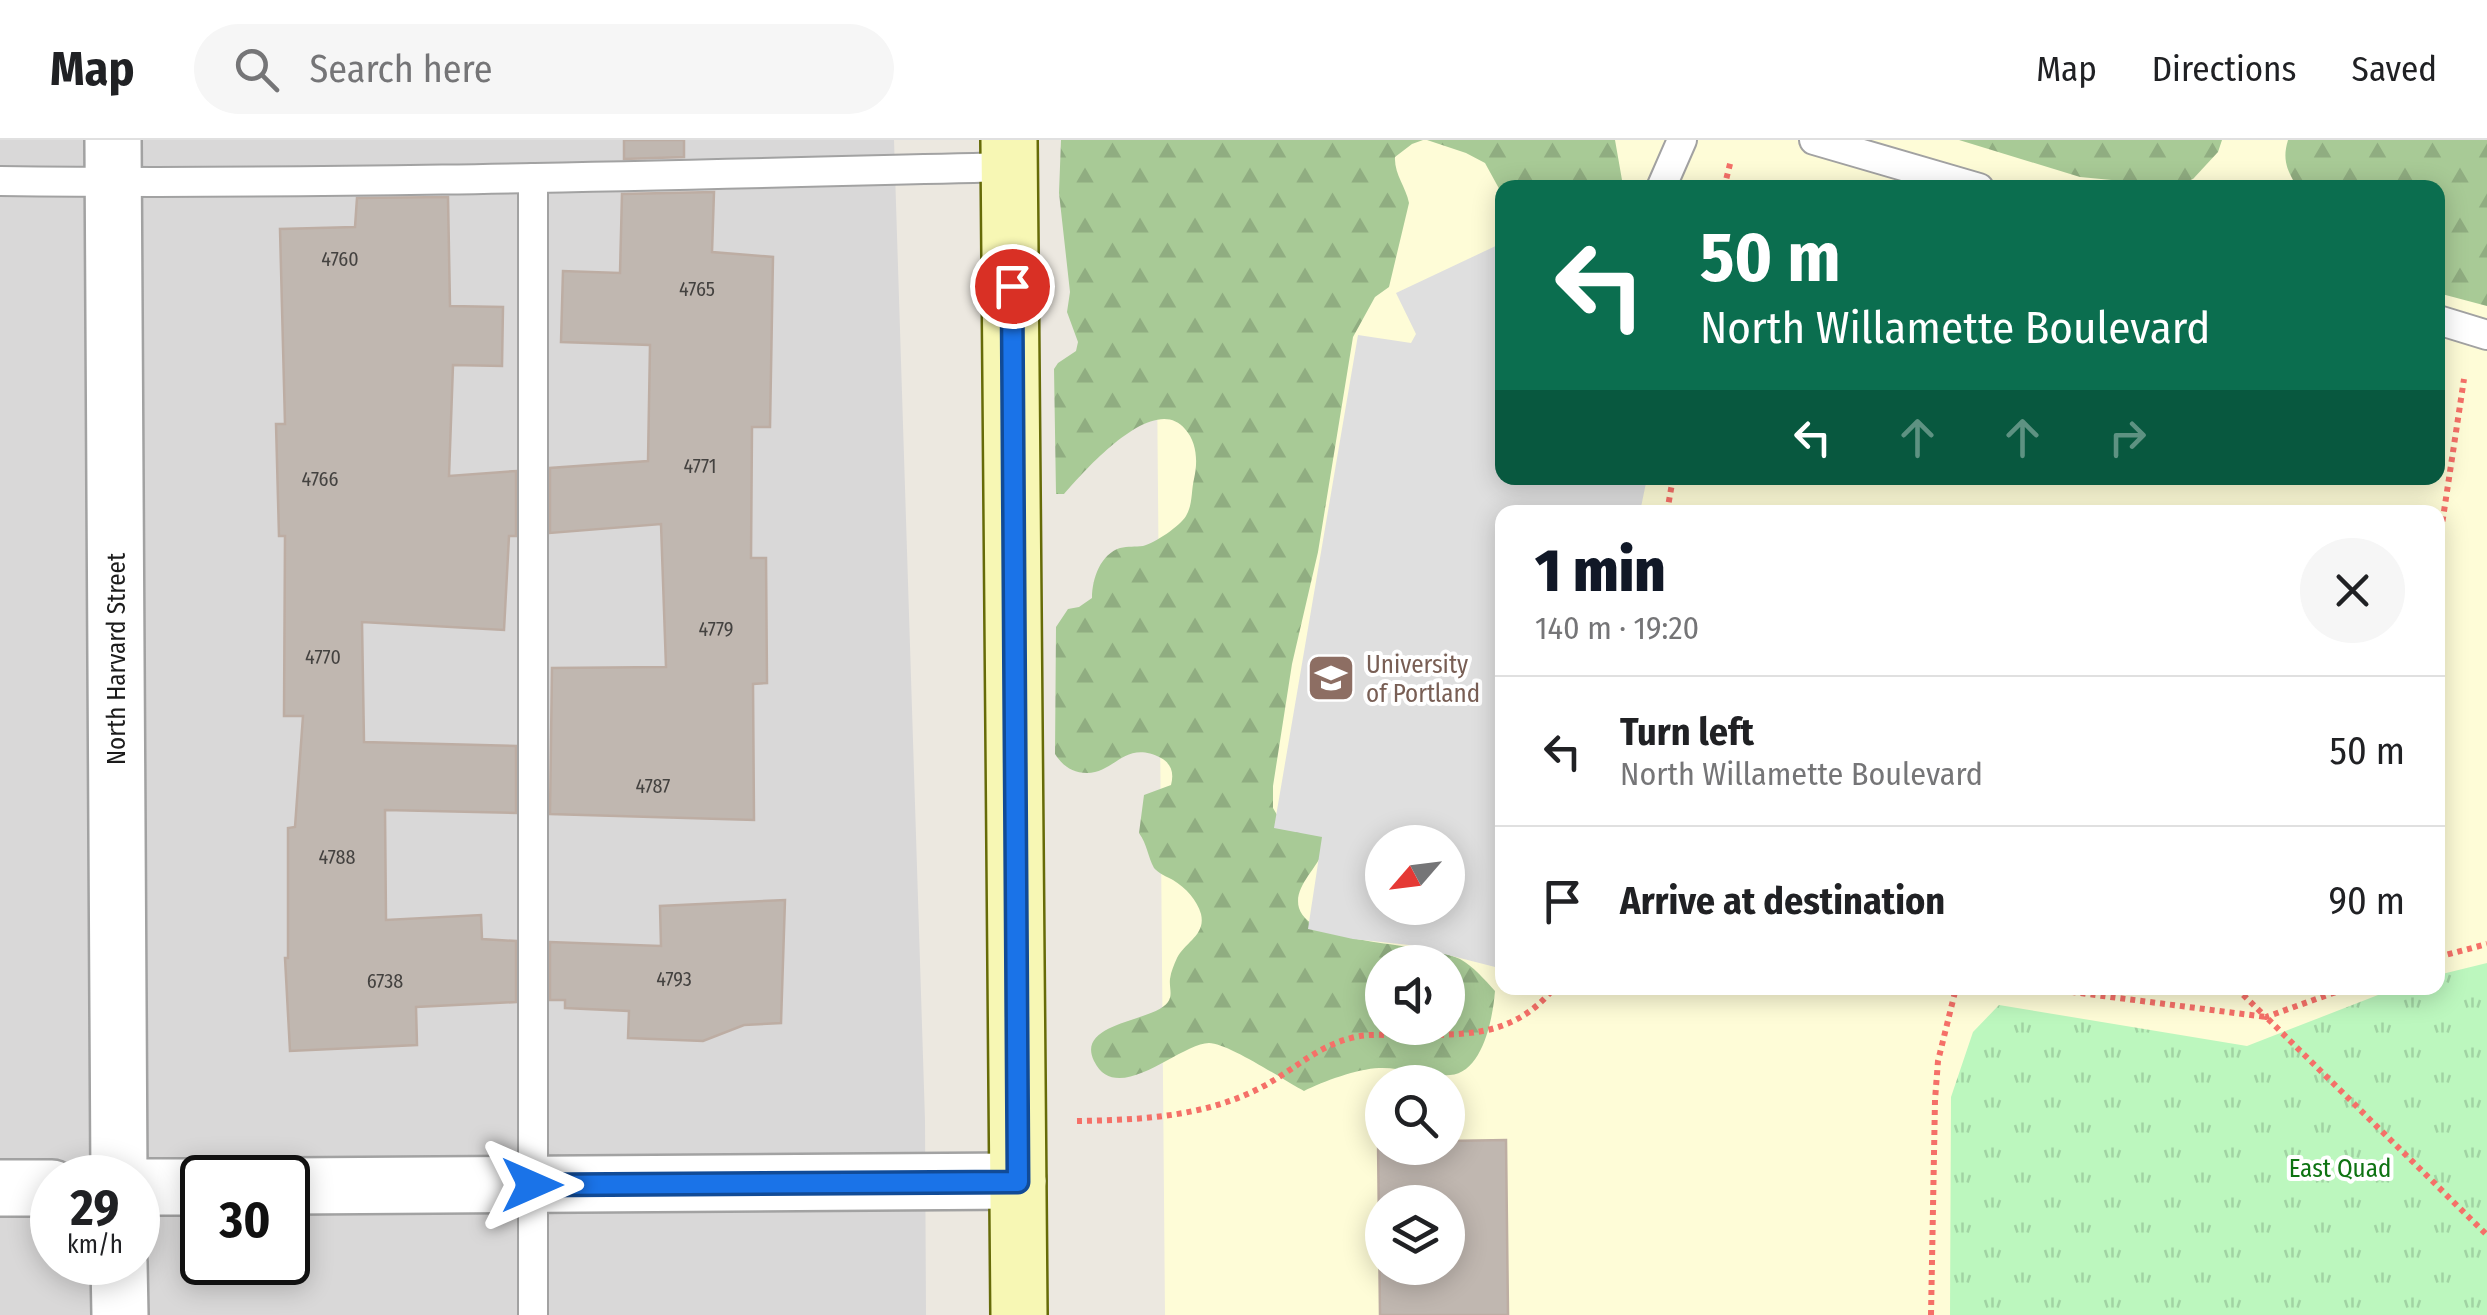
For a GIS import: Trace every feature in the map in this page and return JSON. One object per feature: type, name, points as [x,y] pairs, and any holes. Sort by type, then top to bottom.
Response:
[{"type":"main road","points":[[1010,154],[1018,1315]]},
{"type":"street","name":"North Harvard Street","points":[[113,161],[119,1155]]},
{"type":"street","points":[[310,1186],[1018,1182]]},
{"type":"street","points":[[0,1188],[30,1188]]},
{"type":"street","points":[[119,1285],[120,1315]]},
{"type":"lane","points":[[1665,180],[1682,140]]},
{"type":"lane","points":[[1814,140],[1952,180]]},
{"type":"lane","points":[[0,181],[113,161],[533,178],[1010,154]]},
{"type":"lane","points":[[533,178],[533,1315]]},
{"type":"lane","points":[[2445,322],[2480,333]]},
{"type":"path","points":[[2445,515],[2480,333]]},
{"type":"path","points":[[2445,954],[2487,944]]},
{"type":"path","points":[[1072,1121],[1204,1110],[1265,1086],[1327,1045],[1359,1036],[1477,1034],[1508,1025],[1547,995]]},
{"type":"path","points":[[1932,1315],[1935,1100],[1938,1061],[1954,995]]},
{"type":"path","points":[[2095,995],[2266,1017],[2327,995]]},
{"type":"path","points":[[2243,995],[2487,1235]]},
{"type":"shaded area","points":[[0,140],[894,140],[925,1120],[926,1315],[0,1315]]},
{"type":"shaded area","name":"University of Portland","points":[[1155,140],[2487,140],[2487,1315],[1165,1315]]},
{"type":"shaded area","points":[[1495,246],[1495,485],[1646,485],[1641,505],[1495,505],[1495,967],[1465,959],[1465,945],[1409,945],[1308,929],[1322,837],[1274,828],[1358,335],[1411,343],[1416,334],[1396,293]]},
{"type":"green space","points":[[1061,140],[1423,140],[1395,157],[1409,203],[1389,287],[1375,297],[1353,337],[1318,552],[1292,664],[1273,808],[1280,820],[1325,836],[1320,858],[1299,893],[1299,908],[1308,921],[1346,937],[1396,945],[1365,945],[1365,1045],[1465,1045],[1465,963],[1495,991],[1484,1042],[1465,1069],[1465,1065],[1365,1065],[1365,1070],[1304,1091],[1242,1056],[1209,1043],[1133,1076],[1118,1078],[1104,1074],[1094,1061],[1091,1048],[1105,1030],[1160,1009],[1168,1002],[1174,966],[1202,921],[1190,895],[1154,868],[1139,833],[1144,795],[1171,785],[1168,763],[1138,752],[1097,772],[1082,773],[1068,768],[1055,754],[1056,627],[1068,609],[1092,598],[1096,575],[1113,551],[1148,544],[1183,520],[1191,502],[1196,459],[1185,429],[1172,420],[1156,420],[1120,439],[1064,494],[1056,494],[1054,369],[1076,351],[1078,342],[1067,312],[1070,292],[1059,193]]},
{"type":"green space","points":[[1427,140],[1615,140],[1622,180],[1495,181],[1485,163]]},
{"type":"green space","points":[[1959,140],[2222,140],[2218,152],[2190,180],[2080,177]]},
{"type":"green space","points":[[2288,140],[2487,140],[2487,306],[2445,295],[2445,180],[2294,180],[2285,153]]},
{"type":"green space","name":"East Quad","points":[[2487,963],[2487,1315],[1950,1315],[1951,1097],[1973,1032],[1999,1005],[2247,1046],[2378,995],[2445,995],[2445,973]]},
{"type":"building","points":[[624,140],[684,140],[684,157],[624,159]]},
{"type":"building","points":[[714,192],[712,252],[773,257],[770,427],[752,427],[751,558],[766,558],[767,683],[753,684],[754,820],[550,814],[552,668],[666,667],[661,524],[550,533],[550,468],[648,461],[650,345],[561,342],[563,271],[620,273],[622,194]]},
{"type":"building","points":[[448,197],[450,306],[503,307],[502,366],[453,365],[449,476],[516,471],[516,536],[509,536],[504,630],[362,622],[364,742],[516,746],[516,813],[385,810],[386,920],[481,915],[482,939],[516,941],[516,1002],[416,1007],[417,1045],[290,1051],[285,958],[288,828],[295,827],[303,716],[284,716],[285,536],[279,536],[276,424],[285,424],[280,229],[355,227],[357,198]]},
{"type":"building","points":[[785,900],[781,1023],[744,1025],[703,1041],[628,1038],[629,1011],[565,1008],[565,1000],[550,1000],[550,942],[661,946],[660,906]]},
{"type":"building","points":[[1506,1140],[1508,1315],[1380,1315],[1380,1285],[1465,1285],[1465,1185],[1379,1185],[1378,1165],[1465,1165],[1465,1141]]},
{"type":"place","name":"University of Portland","points":[[1331,678]]},
{"type":"route","points":[[532,1185],[1018,1182],[1012,286]]}]
